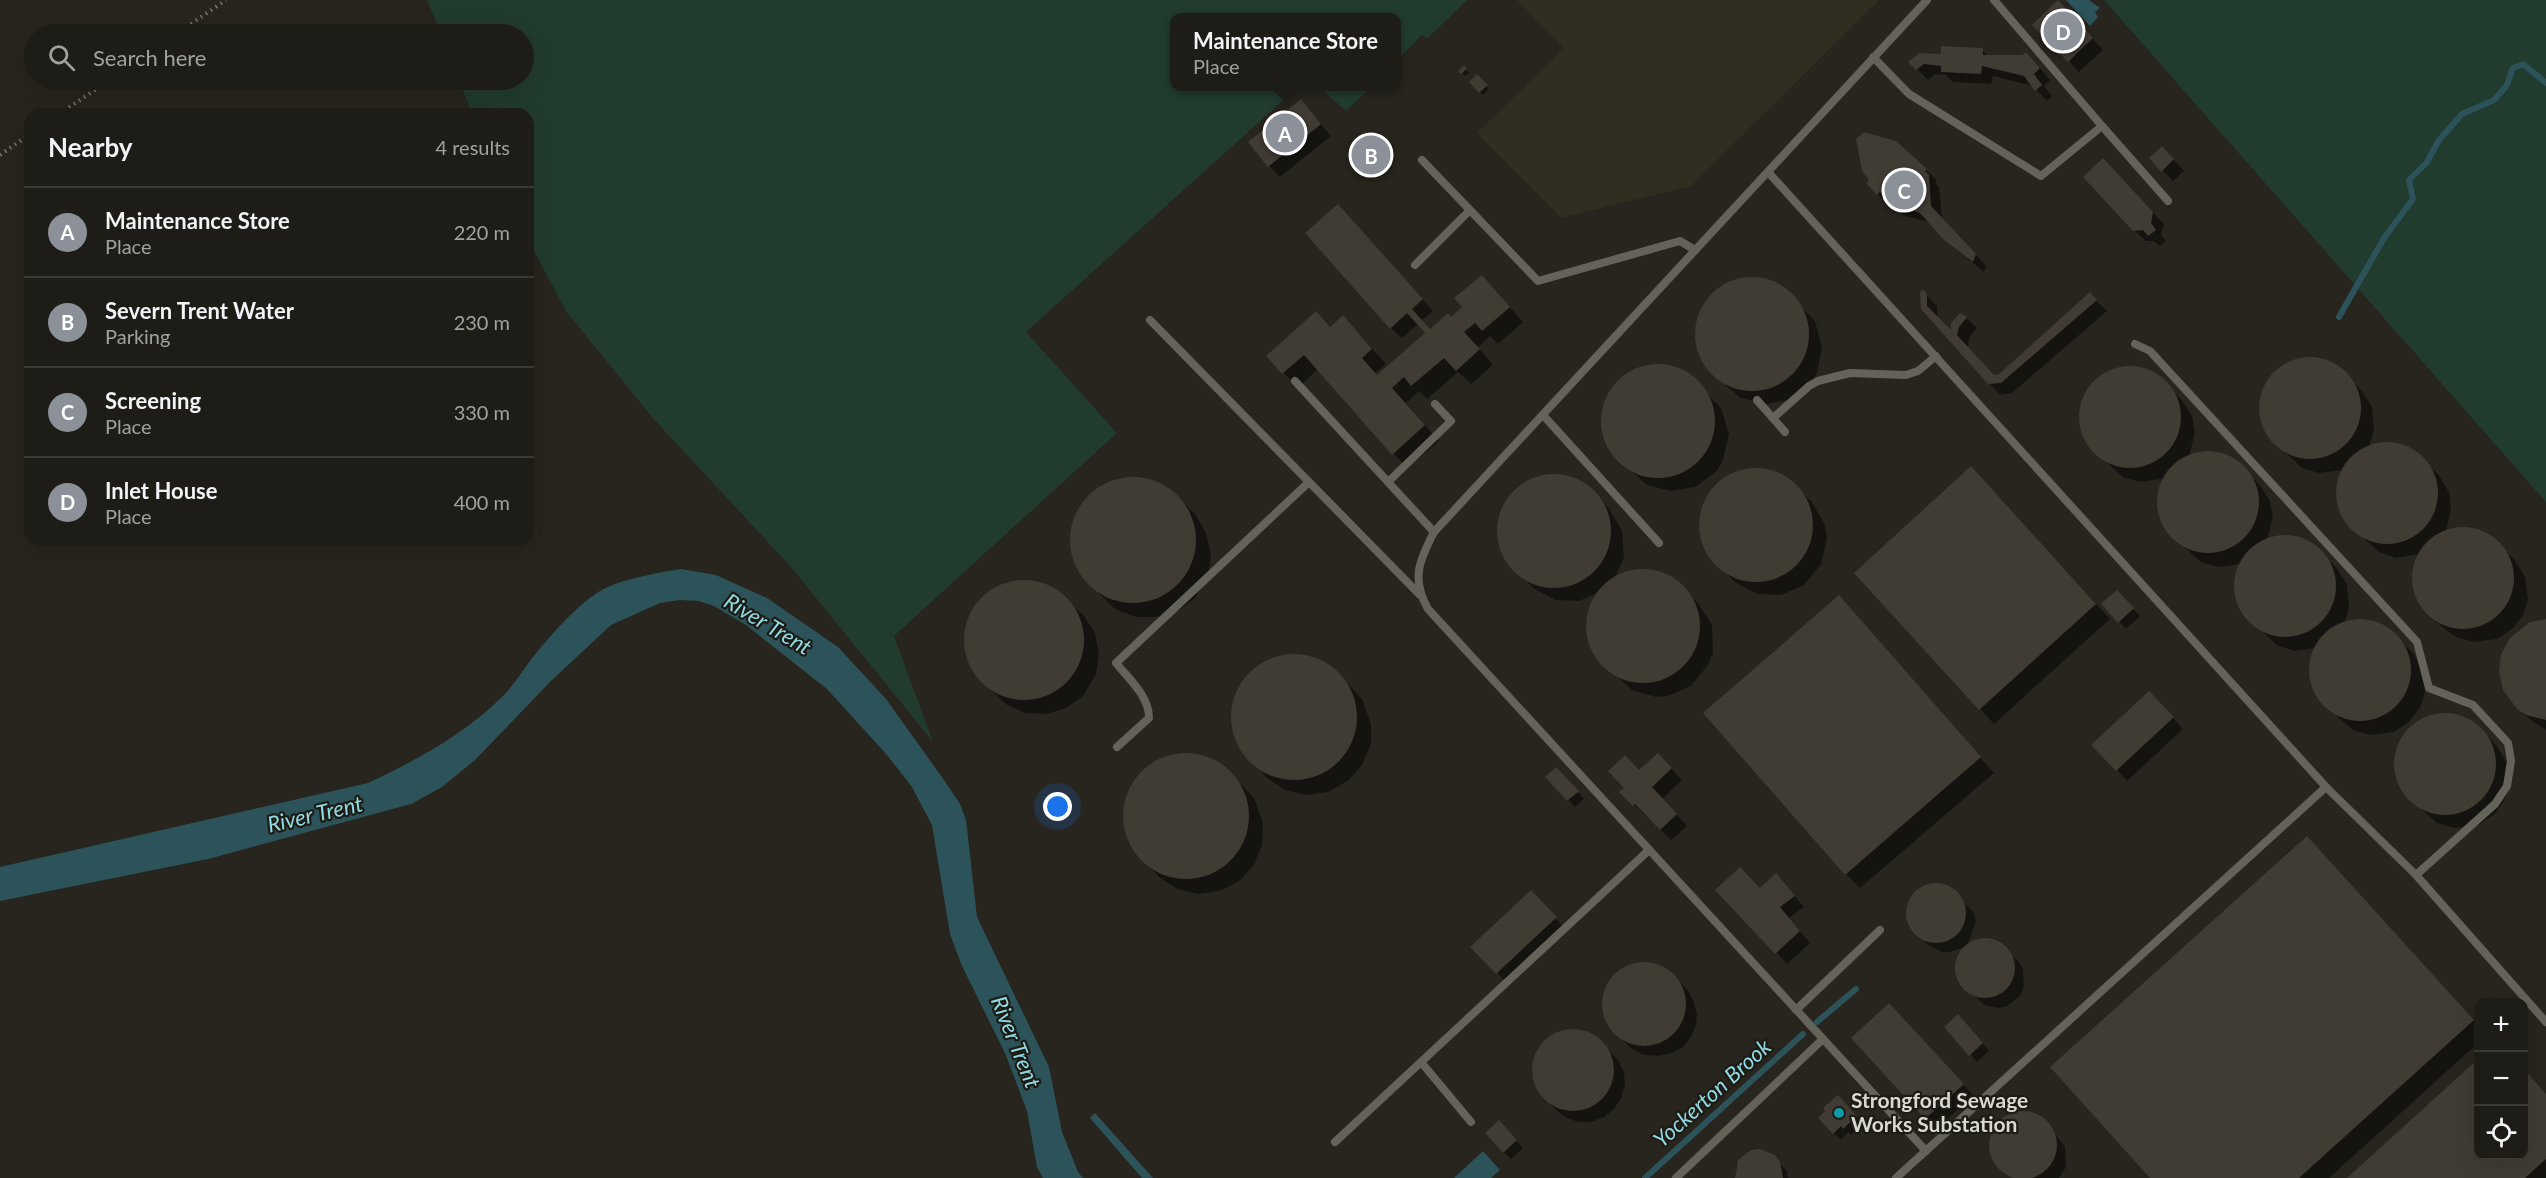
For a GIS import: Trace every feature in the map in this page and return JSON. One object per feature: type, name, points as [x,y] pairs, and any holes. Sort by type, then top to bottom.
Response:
[{"type":"lane","points":[[1420,595],[1418,567],[1434,532],[1927,0]]},
{"type":"lane","points":[[1994,0],[2168,201]]},
{"type":"lane","points":[[1873,57],[1909,94],[2042,176],[2102,126]]},
{"type":"lane","points":[[1422,160],[1538,281],[1680,241],[1695,250]]},
{"type":"lane","points":[[1768,172],[2326,787],[2416,875],[2546,1022]]},
{"type":"lane","points":[[1415,265],[1470,210]]},
{"type":"lane","points":[[1150,320],[1420,595],[1428,609],[1926,1151]]},
{"type":"lane","points":[[2135,344],[2150,351],[2417,642],[2429,688],[2473,705],[2508,743],[2511,761],[2507,786],[2495,804],[2416,875]]},
{"type":"lane","points":[[1773,418],[1809,386],[1818,381],[1850,373],[1906,375],[1918,371],[1936,357]]},
{"type":"lane","points":[[1295,381],[1434,532]]},
{"type":"lane","points":[[1757,400],[1785,432]]},
{"type":"lane","points":[[1388,482],[1451,421],[1436,404]]},
{"type":"lane","points":[[1543,415],[1659,543]]},
{"type":"lane","points":[[1117,747],[1149,718],[1149,709],[1146,699],[1116,663],[1309,482]]},
{"type":"lane","points":[[1896,1178],[2326,787]]},
{"type":"lane","points":[[1335,1142],[1649,850]]},
{"type":"lane","points":[[1796,1010],[1880,930]]},
{"type":"lane","points":[[1676,1178],[1823,1039]]},
{"type":"lane","points":[[1421,1062],[1471,1122]]},
{"type":"path","points":[[191,24],[226,0]]},
{"type":"path","points":[[68,108],[95,90]]},
{"type":"path","points":[[0,154],[24,138]]},
{"type":"shaded area","points":[[1517,0],[1879,0],[1691,186],[1561,218],[1477,133],[1564,48]]},
{"type":"green space","points":[[427,0],[1467,0],[1427,39],[1422,35],[1401,56],[1401,13],[1170,13],[1170,91],[1294,91],[1026,332],[1117,433],[894,636],[933,742],[791,567],[651,416],[566,311],[534,251],[534,108],[470,108],[463,90],[534,90],[534,24],[437,24]]},
{"type":"green space","points":[[2104,0],[2546,0],[2546,502]]},
{"type":"green space","points":[[1324,91],[1367,91],[1346,111]]},
{"type":"water","points":[[2066,0],[2089,0],[2100,8],[2095,12],[2098,17],[2090,26]]},
{"type":"water","name":"River Trent","points":[[681,569],[716,575],[767,598],[838,647],[886,699],[960,804],[966,820],[977,917],[1049,1067],[1062,1132],[1078,1172],[1083,1178],[1043,1178],[1037,1167],[1027,1111],[1005,1053],[962,966],[950,934],[932,825],[912,787],[887,755],[827,689],[746,625],[714,606],[699,601],[680,600],[660,603],[611,625],[552,680],[475,760],[442,787],[411,804],[208,859],[0,901],[0,867],[368,783],[439,746],[487,711],[506,692],[558,628],[579,607],[600,591],[619,583]]},
{"type":"water","points":[[1095,1113],[1153,1178],[1142,1178],[1090,1118]]},
{"type":"water","points":[[1483,1151],[1500,1170],[1491,1178],[1454,1178]]},
{"type":"building","points":[[2058,0],[2093,38],[2068,62],[2032,25]]},
{"type":"building","points":[[1941,46],[1983,48],[1983,55],[2022,55],[2026,52],[2040,68],[2034,74],[2042,85],[2035,91],[2024,76],[1982,66],[1981,74],[1941,72],[1941,66],[1924,64],[1916,70],[1908,62],[1919,53],[1941,54]]},
{"type":"building","points":[[1464,65],[1467,69],[1461,74],[1458,71]]},
{"type":"building","points":[[1477,74],[1488,85],[1479,93],[1469,82]]},
{"type":"building","points":[[1301,99],[1321,124],[1268,167],[1248,142]]},
{"type":"building","points":[[1864,132],[1896,141],[1927,169],[1925,171],[1929,175],[1931,206],[1976,254],[1973,262],[1944,240],[1920,213],[1890,204],[1880,192],[1877,195],[1866,183],[1869,180],[1862,171],[1856,139]]},
{"type":"building","points":[[2162,146],[2174,159],[2161,172],[2149,158]]},
{"type":"building","points":[[2103,158],[2153,212],[2151,223],[2156,230],[2148,236],[2143,230],[2133,231],[2083,177]]},
{"type":"building","points":[[1338,204],[1423,299],[1412,309],[1430,329],[1448,313],[1451,317],[1462,307],[1454,298],[1482,275],[1510,307],[1482,331],[1475,323],[1464,332],[1480,349],[1456,371],[1444,358],[1411,386],[1404,377],[1392,388],[1425,425],[1392,455],[1304,355],[1282,374],[1266,356],[1316,311],[1330,327],[1343,315],[1372,349],[1362,358],[1377,375],[1425,333],[1407,313],[1390,329],[1305,233]]},
{"type":"building","points":[[1752,277],[1774,282],[1792,294],[1804,312],[1809,334],[1804,356],[1792,374],[1774,386],[1752,391],[1730,386],[1712,374],[1700,356],[1695,334],[1700,312],[1712,294],[1730,282]]},
{"type":"building","points":[[1923,289],[1927,294],[1927,306],[1951,330],[1951,323],[1960,313],[1967,317],[1959,327],[1957,335],[1993,374],[1998,375],[2090,292],[2097,300],[2001,383],[1988,384],[1921,309],[1920,292]]},
{"type":"building","points":[[2310,357],[2329,361],[2346,372],[2357,389],[2361,408],[2357,427],[2346,444],[2329,455],[2310,459],[2291,455],[2274,444],[2263,427],[2259,408],[2263,389],[2274,372],[2291,361]]},
{"type":"building","points":[[1658,364],[1680,369],[1698,381],[1710,399],[1715,421],[1710,443],[1698,461],[1680,473],[1658,478],[1636,473],[1618,461],[1606,443],[1601,421],[1606,399],[1618,381],[1636,369]]},
{"type":"building","points":[[2130,366],[2149,370],[2166,381],[2177,398],[2181,417],[2177,436],[2166,453],[2149,464],[2130,468],[2111,464],[2094,453],[2083,436],[2079,417],[2083,398],[2094,381],[2111,370]]},
{"type":"building","points":[[2387,442],[2406,446],[2423,457],[2434,474],[2438,493],[2434,512],[2423,529],[2406,540],[2387,544],[2368,540],[2351,529],[2340,512],[2336,493],[2340,474],[2351,457],[2368,446]]},
{"type":"building","points":[[2208,451],[2227,455],[2244,466],[2255,483],[2259,502],[2255,521],[2244,538],[2227,549],[2208,553],[2189,549],[2172,538],[2161,521],[2157,502],[2161,483],[2172,466],[2189,455]]},
{"type":"building","points":[[1971,466],[2096,604],[1979,710],[1854,573]]},
{"type":"building","points":[[1756,468],[1778,473],[1796,485],[1808,503],[1813,525],[1808,547],[1796,565],[1778,577],[1756,582],[1734,577],[1716,565],[1704,547],[1699,525],[1704,503],[1716,485],[1734,473]]},
{"type":"building","points":[[1554,474],[1576,479],[1594,491],[1606,509],[1611,531],[1606,553],[1594,571],[1576,583],[1554,588],[1532,583],[1514,571],[1502,553],[1497,531],[1502,509],[1514,491],[1532,479]]},
{"type":"building","points":[[1133,477],[1157,482],[1178,495],[1191,516],[1196,540],[1191,564],[1178,585],[1157,598],[1133,603],[1109,598],[1088,585],[1075,564],[1070,540],[1075,516],[1088,495],[1109,482]]},
{"type":"building","points":[[2463,527],[2482,531],[2499,542],[2510,559],[2514,578],[2510,597],[2499,614],[2482,625],[2463,629],[2444,625],[2427,614],[2416,597],[2412,578],[2416,559],[2427,542],[2444,531]]},
{"type":"building","points":[[2285,535],[2304,539],[2321,550],[2332,567],[2336,586],[2332,605],[2321,622],[2304,633],[2285,637],[2266,633],[2249,622],[2238,605],[2234,586],[2238,567],[2249,550],[2266,539]]},
{"type":"building","points":[[1643,569],[1665,574],[1683,586],[1695,604],[1700,626],[1695,648],[1683,666],[1665,678],[1643,683],[1621,678],[1603,666],[1591,648],[1586,626],[1591,604],[1603,586],[1621,574]]},
{"type":"building","points":[[1024,580],[1047,584],[1067,597],[1080,617],[1084,640],[1080,663],[1067,683],[1047,696],[1024,700],[1001,696],[981,683],[968,663],[964,640],[968,617],[981,597],[1001,584]]},
{"type":"building","points":[[2117,590],[2134,608],[2118,623],[2101,604]]},
{"type":"building","points":[[1839,595],[1981,757],[1845,875],[1703,713]]},
{"type":"building","points":[[2360,619],[2379,623],[2396,634],[2407,651],[2411,670],[2407,689],[2396,706],[2379,717],[2360,721],[2341,717],[2324,706],[2313,689],[2309,670],[2313,651],[2324,634],[2341,623]]},
{"type":"building","points":[[2546,619],[2546,720],[2526,715],[2517,709],[2503,690],[2499,672],[2501,654],[2510,638],[2530,622]]},
{"type":"building","points":[[1294,654],[1318,658],[1339,672],[1353,693],[1357,717],[1353,741],[1339,762],[1318,776],[1294,780],[1270,776],[1249,762],[1235,741],[1231,717],[1235,693],[1249,672],[1270,658]]},
{"type":"building","points":[[2149,691],[2174,717],[2116,771],[2091,745]]},
{"type":"building","points":[[2445,713],[2464,717],[2481,728],[2492,745],[2496,764],[2492,783],[2481,800],[2464,811],[2445,815],[2426,811],[2409,800],[2398,783],[2394,764],[2398,745],[2409,728],[2426,717]]},
{"type":"building","points":[[1186,753],[1210,758],[1231,771],[1244,792],[1249,816],[1244,840],[1231,861],[1210,874],[1186,879],[1162,874],[1141,861],[1128,840],[1123,816],[1128,792],[1141,771],[1162,758]]},
{"type":"building","points":[[1658,753],[1672,768],[1652,787],[1677,814],[1660,830],[1635,804],[1633,806],[1619,792],[1624,788],[1608,771],[1625,755],[1639,770]]},
{"type":"building","points":[[1556,767],[1579,791],[1567,801],[1545,777]]},
{"type":"building","points":[[2307,836],[2474,1020],[2299,1178],[2150,1178],[2050,1067]]},
{"type":"building","points":[[1740,867],[1760,888],[1776,873],[1795,896],[1780,907],[1800,931],[1775,954],[1715,890]]},
{"type":"building","points":[[1936,883],[1957,892],[1966,913],[1957,934],[1936,943],[1915,934],[1906,913],[1915,892]]},
{"type":"building","points":[[1531,890],[1557,917],[1496,974],[1470,947]]},
{"type":"building","points":[[1985,938],[2006,947],[2015,968],[2006,989],[1985,998],[1964,989],[1955,968],[1964,947]]},
{"type":"building","points":[[1644,962],[1660,965],[1674,974],[1683,988],[1686,1004],[1683,1020],[1674,1034],[1660,1043],[1644,1046],[1628,1043],[1614,1034],[1605,1020],[1602,1004],[1605,988],[1614,974],[1628,965]]},
{"type":"building","points":[[1889,1003],[1964,1084],[1925,1119],[1851,1038]]},
{"type":"building","points":[[1958,1014],[1983,1043],[1969,1056],[1944,1027]]},
{"type":"building","points":[[1565,1029],[1581,1029],[1596,1036],[1607,1047],[1614,1062],[1611,1086],[1602,1099],[1581,1111],[1565,1111],[1550,1104],[1539,1093],[1532,1078],[1532,1062],[1539,1047],[1550,1036]]},
{"type":"building","points":[[2474,1063],[2474,1160],[2528,1160],[2528,1074],[2546,1094],[2546,1159],[2525,1178],[2347,1178]]},
{"type":"building","name":"Strongford Sewage Works Substation","points":[[1838,1095],[1857,1116],[1843,1129],[1841,1126],[1833,1134],[1818,1118],[1825,1111],[1823,1108]]},
{"type":"building","points":[[2023,1111],[2036,1114],[2047,1121],[2054,1132],[2057,1145],[2054,1158],[2047,1169],[2036,1176],[2023,1179],[2010,1176],[1999,1169],[1992,1158],[1989,1145],[1992,1132],[1999,1121],[2010,1114]]},
{"type":"building","points":[[1499,1120],[1517,1140],[1503,1153],[1485,1133]]},
{"type":"building","points":[[1760,1149],[1775,1155],[1780,1162],[1783,1178],[1735,1178],[1738,1160],[1751,1150]]},
{"type":"waterway","name":"Yockerton Brook","points":[[2339,317],[2384,238],[2413,199],[2409,180],[2427,162],[2439,140],[2462,114],[2494,100],[2507,85],[2513,68],[2523,64],[2546,83]]},
{"type":"waterway","name":"Yockerton Brook","points":[[1817,1022],[1856,989]]},
{"type":"waterway","name":"Yockerton Brook","points":[[1645,1178],[1803,1034]]},
{"type":"place","name":"Inlet House","points":[[2063,31]]},
{"type":"place","name":"Maintenance Store","points":[[1285,133]]},
{"type":"place","name":"Severn Trent Water","points":[[1371,155]]},
{"type":"place","name":"Screening","points":[[1904,190]]},
{"type":"place","name":"Strongford Sewage Works Substation","points":[[1839,1113]]}]
